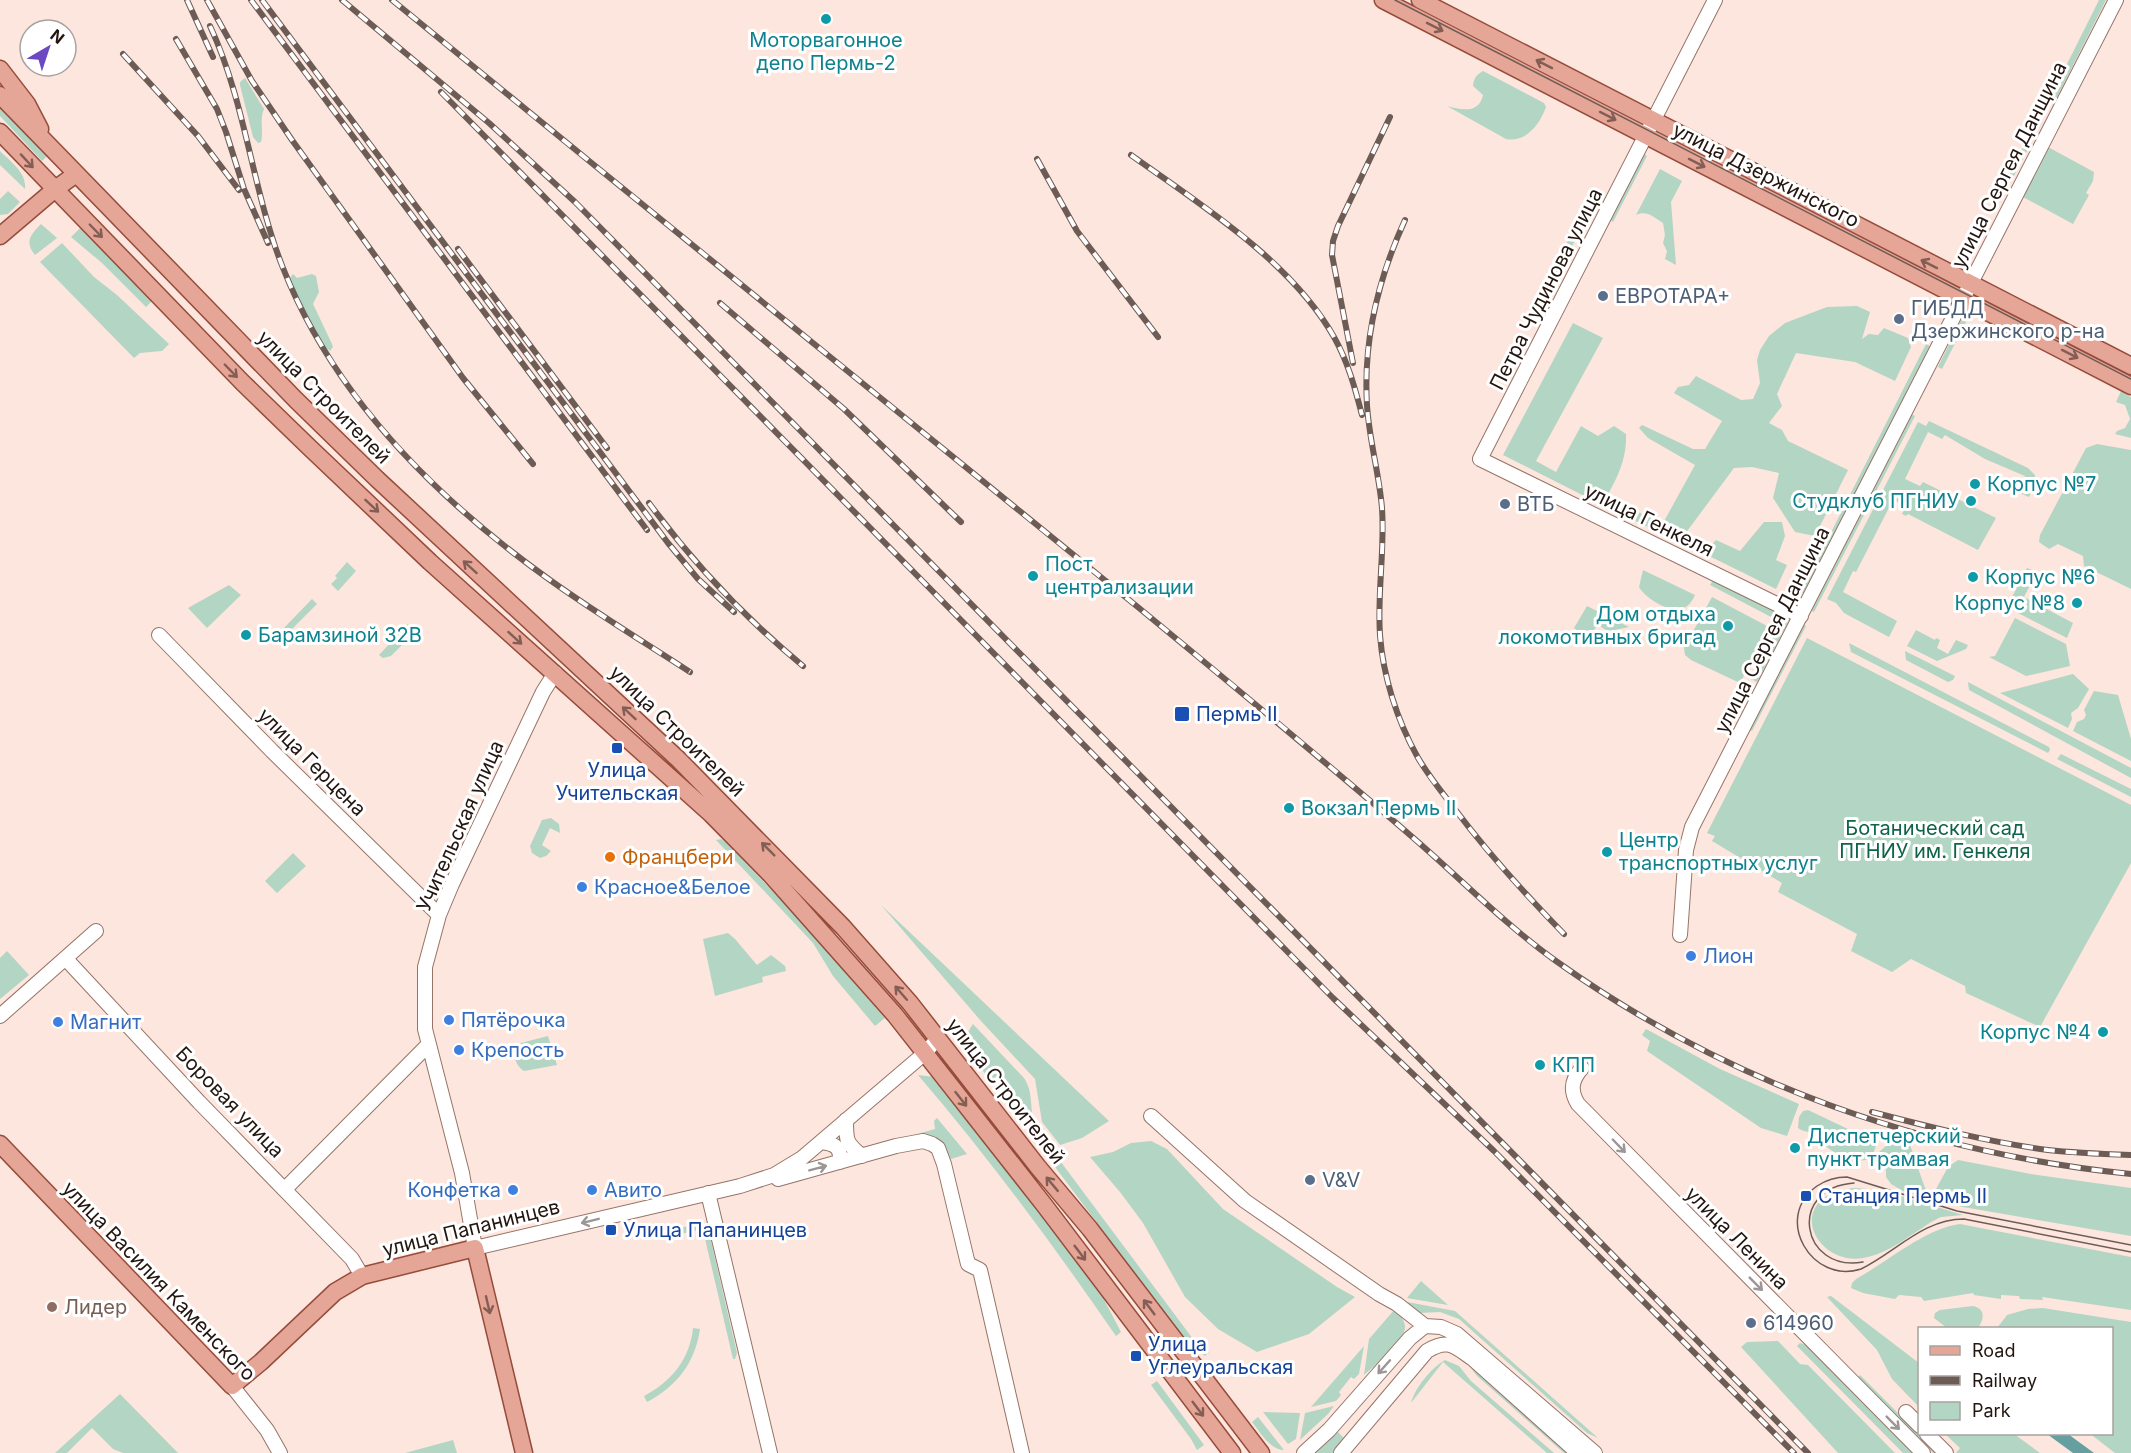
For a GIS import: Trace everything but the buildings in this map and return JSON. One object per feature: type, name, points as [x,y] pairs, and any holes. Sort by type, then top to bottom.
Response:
[{"type":"main road","name":"улица Дзержинского","points":[[1383,0],[1645,136],[1966,292],[2131,366]]},
{"type":"main road","name":"улица Дзержинского","points":[[1420,0],[1653,119],[2131,386]]},
{"type":"main road","points":[[0,69],[27,104],[48,143]]},
{"type":"main road","name":"улица Строителей","points":[[0,96],[296,400],[409,511],[678,759],[843,927],[938,1038],[1038,1167],[1090,1229],[1262,1453]]},
{"type":"main road","name":"улица Строителей","points":[[0,132],[259,399],[430,562],[711,814],[770,874],[888,1006],[1045,1206],[1221,1446],[1232,1453]]},
{"type":"main road","points":[[1,234],[76,174]]},
{"type":"main road","name":"улица Василия Каменского","points":[[0,1144],[232,1386]]},
{"type":"main road","points":[[475,1248],[524,1453]]},
{"type":"main road","name":"улица Папанинцев","points":[[232,1386],[261,1362],[335,1292],[362,1276],[475,1248]]},
{"type":"street","name":"Петра Чудинова улица","points":[[1480,459],[1714,0]]},
{"type":"street","name":"улица Сергея Данщина","points":[[1680,935],[1688,838],[2116,0]]},
{"type":"street","name":"улица Генкеля","points":[[1480,459],[1801,616]]},
{"type":"street","name":"улица Герцена","points":[[159,635],[272,751],[439,915]]},
{"type":"street","name":"Учительская улица","points":[[475,1248],[462,1173],[425,1029],[425,967],[439,915],[543,692],[555,673]]},
{"type":"street","points":[[0,1016],[96,931]]},
{"type":"street","name":"Боровая улица","points":[[66,959],[352,1260],[362,1276]]},
{"type":"street","name":"улица Папанинцев","points":[[756,1182],[788,1168],[822,1142],[925,1053],[938,1038]]},
{"type":"street","points":[[285,1189],[428,1045]]},
{"type":"street","name":"улица Ленина","points":[[1582,1068],[1575,1076],[1572,1087],[1578,1104],[1923,1453]]},
{"type":"street","points":[[1151,1116],[1245,1201],[1379,1294],[1397,1304],[1425,1326],[1441,1327],[1457,1334],[1595,1453]]},
{"type":"street","points":[[846,1120],[846,1140],[849,1146],[862,1156]]},
{"type":"street","name":"улица Папанинцев","points":[[475,1248],[775,1179],[914,1142],[923,1141],[932,1144],[938,1149],[945,1164],[968,1264],[980,1270],[1022,1453]]},
{"type":"street","points":[[822,1142],[831,1143],[837,1147],[841,1152],[840,1162]]},
{"type":"street","points":[[708,1194],[770,1453]]},
{"type":"street","points":[[1304,1453],[1329,1430],[1410,1338],[1425,1326]]},
{"type":"street","points":[[1341,1453],[1427,1351],[1440,1344],[1454,1346],[1473,1359],[1578,1453]]},
{"type":"street","name":"улица Василия Каменского","points":[[232,1386],[267,1430],[280,1453]]},
{"type":"street","points":[[1906,1412],[1918,1424]]},
{"type":"street","points":[[1928,1435],[1946,1453]]},
{"type":"green space","points":[[2099,0],[2106,0],[2056,99],[2051,96]]},
{"type":"green space","points":[[2119,0],[2124,0],[2048,147],[2094,172],[2093,181],[2086,193],[2089,195],[2073,224],[2023,197],[2017,209],[2013,208]]},
{"type":"green space","points":[[1483,71],[1544,103],[1546,107],[1540,120],[1526,135],[1506,139],[1447,106],[1469,109],[1478,105],[1483,95],[1473,86],[1473,83]]},
{"type":"green space","points":[[245,78],[264,109],[262,138],[258,143],[253,137],[240,85]]},
{"type":"green space","points":[[0,106],[48,155],[42,161],[0,116]]},
{"type":"green space","points":[[2038,118],[2043,121],[2000,202],[1996,200]]},
{"type":"green space","points":[[0,151],[21,173],[25,189],[0,165]]},
{"type":"green space","points":[[1644,154],[1647,156],[1613,222],[1610,220]]},
{"type":"green space","points":[[1660,169],[1682,181],[1671,202],[1676,265],[1665,259],[1667,251],[1663,243],[1665,235],[1663,223],[1647,214],[1636,215]]},
{"type":"green space","points":[[8,191],[20,202],[8,214],[0,215],[0,199]]},
{"type":"green space","points":[[1580,216],[1586,219],[1559,272],[1547,283]]},
{"type":"green space","points":[[41,224],[57,238],[35,255],[29,242],[34,231]]},
{"type":"green space","points":[[81,227],[153,300],[146,307],[102,263],[71,237]]},
{"type":"green space","points":[[62,243],[94,277],[117,295],[169,344],[162,351],[140,353],[134,358],[40,262]]},
{"type":"green space","points":[[293,274],[297,278],[312,274],[316,276],[319,292],[313,304],[332,344],[330,351],[306,318],[290,278]]},
{"type":"green space","points":[[1857,306],[1870,312],[1862,339],[1869,334],[1878,335],[1884,328],[1908,338],[1911,347],[1895,381],[1855,362],[1796,353],[1777,394],[1782,406],[1769,423],[1782,430],[1788,441],[1848,470],[1815,536],[1795,532],[1773,498],[1779,473],[1752,467],[1734,468],[1679,542],[1625,516],[1629,508],[1663,523],[1695,465],[1648,438],[1639,428],[1642,425],[1693,449],[1705,449],[1722,421],[1674,393],[1678,387],[1689,385],[1696,376],[1741,400],[1753,399],[1760,383],[1757,360],[1769,336],[1785,323],[1827,307]]},
{"type":"green space","points":[[1962,318],[1967,320],[1942,369],[1938,367]]},
{"type":"green space","points":[[1573,323],[1603,338],[1536,461],[1556,472],[1581,426],[1598,436],[1614,426],[1626,434],[1622,463],[1616,480],[1602,505],[1503,455]]},
{"type":"green space","points":[[1926,344],[1933,348],[1806,595],[1801,592]]},
{"type":"green space","points":[[2121,391],[2131,397],[2131,438],[2115,434],[2125,428],[2130,419],[2125,405],[2116,402]]},
{"type":"green space","points":[[1911,414],[1915,416],[1814,612],[1810,610]]},
{"type":"green space","points":[[1929,421],[2028,468],[2035,475],[2035,483],[2029,497],[2018,492],[2025,476],[1985,459],[1945,435],[1942,439],[1928,432],[1905,479],[1920,486],[1923,482],[1996,518],[1978,550],[1908,514],[1906,516],[1902,514],[1906,506],[1893,500],[1856,572],[1853,571],[1843,592],[1897,621],[1889,637],[1844,613],[1836,603],[1827,599],[1918,422],[1926,426]]},
{"type":"green space","points":[[2097,444],[2131,450],[2131,589],[2084,566],[2083,556],[2058,544],[2049,549],[2039,542],[2040,535],[2086,448]]},
{"type":"green space","points":[[1764,522],[1782,522],[1785,536],[1776,560],[1787,565],[1776,589],[1695,549],[1697,545],[1707,549],[1716,540],[1740,551]]},
{"type":"green space","points":[[347,562],[356,571],[338,591],[331,584]]},
{"type":"green space","points":[[2027,568],[2037,572],[2024,597],[2073,623],[2067,638],[2018,613],[2010,601]]},
{"type":"green space","points":[[1643,570],[1695,595],[1693,599],[1681,609],[1657,603],[1646,596],[1639,587]]},
{"type":"green space","points":[[1713,580],[1776,612],[1773,618],[1710,585]]},
{"type":"green space","points":[[229,585],[241,595],[207,628],[188,608]]},
{"type":"green space","points":[[1712,597],[1769,627],[1740,683],[1685,655],[1684,648]]},
{"type":"green space","points":[[312,599],[317,604],[286,635],[281,631]]},
{"type":"green space","points":[[1587,606],[1629,627],[1605,632],[1606,630],[1598,625],[1594,630],[1579,632],[1574,628]]},
{"type":"green space","points":[[1783,617],[1789,620],[1757,682],[1751,679]]},
{"type":"green space","points":[[2015,618],[2066,644],[2070,666],[2026,676],[1989,657],[1995,656]]},
{"type":"green space","points":[[408,624],[416,631],[391,656],[383,658],[379,655]]},
{"type":"green space","points":[[1802,624],[1806,626],[1752,731],[1747,729]]},
{"type":"green space","points":[[1916,630],[1935,640],[1936,638],[1940,640],[1937,648],[1948,654],[1956,640],[1968,645],[1966,649],[1937,661],[1907,646]]},
{"type":"green space","name":"Ботанический сад ПГНИУ им. Генкеля","points":[[1807,638],[2131,805],[2131,863],[2040,1027],[1966,993],[1965,986],[1911,959],[1892,972],[1851,951],[1857,934],[1778,892],[1782,883],[1712,841],[1715,836],[1707,833]]},
{"type":"green space","points":[[1849,643],[2049,747],[2050,750],[2048,753],[1851,652]]},
{"type":"green space","points":[[1905,651],[1955,676],[1953,680],[1948,682],[1906,660]]},
{"type":"green space","points":[[2073,674],[2089,689],[2078,708],[2071,713],[2072,719],[2068,728],[2000,693]]},
{"type":"green space","points":[[1968,682],[2131,768],[2131,778],[1969,690]]},
{"type":"green space","points":[[2094,691],[2118,695],[2131,739],[2131,761],[2073,731],[2077,722],[2084,719],[2086,715],[2084,710]]},
{"type":"green space","points":[[2061,754],[2131,789],[2131,797],[2057,759]]},
{"type":"green space","points":[[551,818],[559,824],[560,833],[550,828],[542,845],[551,851],[540,858],[532,853],[530,846],[542,820]]},
{"type":"green space","points":[[721,839],[786,905],[885,1018],[875,1026],[833,976],[813,943],[716,840]]},
{"type":"green space","points":[[293,853],[306,866],[277,893],[265,881]]},
{"type":"green space","points":[[881,905],[1109,1121],[1082,1138],[1060,1145],[1042,1122],[1035,1079],[981,1021]]},
{"type":"green space","points":[[728,933],[757,965],[771,955],[785,966],[786,971],[762,977],[763,982],[715,996],[703,939]]},
{"type":"green space","points":[[7,951],[29,975],[0,999],[0,958]]},
{"type":"green space","points":[[973,1024],[1024,1078],[1029,1090],[1037,1130],[1193,1339],[1209,1352],[1205,1356],[1185,1340],[971,1055],[967,1039]]},
{"type":"green space","points":[[1646,1029],[1720,1069],[1799,1104],[1787,1136],[1761,1128],[1647,1051],[1650,1041],[1642,1035]]},
{"type":"green space","points":[[548,1036],[557,1065],[524,1071],[515,1059],[517,1044]]},
{"type":"green space","points":[[918,1075],[935,1077],[944,1086],[1098,1288],[1121,1332],[1116,1336],[1020,1203]]},
{"type":"green space","points":[[1808,1110],[1848,1129],[1866,1143],[1875,1142],[1872,1158],[1856,1160],[1840,1156],[1812,1134],[1798,1128],[1799,1117],[1803,1111]]},
{"type":"green space","points":[[937,1118],[967,1154],[951,1159],[946,1150],[899,1139],[935,1129],[934,1121]]},
{"type":"green space","points":[[1894,1139],[1910,1145],[1925,1188],[1931,1192],[1935,1191],[1948,1167],[1958,1160],[2031,1174],[2131,1188],[2131,1236],[1963,1207],[1903,1191],[1891,1184],[1886,1177],[1886,1170],[1879,1152]]},
{"type":"green space","points":[[1151,1141],[1167,1149],[1223,1209],[1355,1297],[1309,1334],[1257,1352],[1218,1329],[1185,1297],[1143,1223],[1090,1157],[1113,1152],[1131,1143]]},
{"type":"green space","points":[[1855,1188],[1881,1190],[1963,1215],[1941,1217],[1900,1243],[1873,1256],[1848,1258],[1835,1254],[1816,1236],[1812,1225],[1813,1213],[1819,1202],[1832,1193]]},
{"type":"green space","points":[[1960,1224],[2131,1257],[2131,1310],[2042,1297],[2043,1300],[2001,1295],[2001,1299],[1973,1293],[1924,1301],[1921,1297],[1899,1295],[1895,1299],[1863,1293],[1851,1288],[1856,1279],[1920,1239]]},
{"type":"green space","points":[[692,1225],[698,1230],[659,1239],[658,1234]]},
{"type":"green space","points":[[708,1228],[737,1353],[735,1359],[733,1359],[703,1230]]},
{"type":"green space","points":[[1421,1281],[1448,1305],[1407,1298]]},
{"type":"green space","points":[[1831,1296],[1918,1362],[1918,1406],[1892,1379],[1877,1350],[1827,1297]]},
{"type":"green space","points":[[1402,1301],[1455,1311],[1598,1438],[1587,1433],[1459,1319],[1440,1312],[1419,1313]]},
{"type":"green space","points":[[1977,1307],[1982,1312],[1982,1321],[1979,1327],[1946,1327],[1934,1318],[1935,1313],[1940,1310]]},
{"type":"green space","points":[[2043,1308],[2131,1322],[2131,1453],[2115,1453],[2092,1435],[2113,1435],[2113,1327],[1998,1327],[2007,1315],[2028,1309]]},
{"type":"green space","points":[[1395,1309],[1402,1317],[1405,1326],[1401,1339],[1364,1375],[1369,1339]]},
{"type":"green space","points":[[693,1328],[700,1329],[689,1363],[676,1381],[647,1402],[644,1396],[663,1384],[678,1368],[688,1350]]},
{"type":"green space","points":[[1778,1341],[1800,1364],[1808,1365],[1895,1453],[1838,1453],[1741,1347],[1747,1342]]},
{"type":"green space","points":[[1800,1343],[1806,1345],[1913,1453],[1903,1453],[1797,1346]]},
{"type":"green space","points":[[1364,1346],[1359,1374],[1354,1379],[1351,1377],[1339,1392],[1341,1395],[1336,1401],[1311,1407]]},
{"type":"green space","points":[[1445,1360],[1459,1366],[1471,1381],[1554,1453],[1547,1453],[1443,1362],[1411,1403],[1424,1379]]},
{"type":"green space","points":[[1469,1366],[1568,1453],[1564,1453],[1477,1376]]},
{"type":"green space","points":[[1860,1375],[1938,1453],[1933,1453],[1857,1378]]},
{"type":"green space","points":[[1157,1381],[1204,1445],[1197,1450],[1151,1385]]},
{"type":"green space","points":[[120,1394],[178,1453],[123,1453],[113,1449],[92,1428],[67,1453],[55,1453]]},
{"type":"green space","points":[[1334,1406],[1328,1414],[1300,1440],[1305,1413]]},
{"type":"green space","points":[[1263,1412],[1300,1413],[1296,1439],[1288,1444]]},
{"type":"green space","points":[[1258,1417],[1284,1450],[1274,1447],[1262,1435],[1252,1422]]},
{"type":"green space","points":[[1337,1431],[1346,1440],[1333,1453],[1314,1453]]},
{"type":"green space","points":[[1946,1435],[2015,1435],[2040,1453],[1956,1453],[1960,1448]]},
{"type":"green space","points":[[453,1440],[457,1453],[405,1453]]},
{"type":"water","points":[[2048,1435],[2069,1435],[2094,1453],[2073,1453]]},
{"type":"tram line","points":[[1395,0],[2131,379]]},
{"type":"tram line","points":[[2131,1245],[1957,1211],[1847,1177],[1831,1179],[1817,1186],[1804,1199],[1798,1215],[1798,1231],[1804,1246],[1814,1258],[1827,1267],[1843,1271],[1861,1269],[1936,1224],[1964,1219],[2131,1252]]},
{"type":"tram line","points":[[1854,1183],[1832,1188],[1818,1199],[1811,1213],[1810,1228],[1815,1243],[1826,1255],[1842,1262],[1863,1262]]},
{"type":"railway","points":[[187,0],[213,57]]},
{"type":"railway","points":[[207,0],[252,81],[292,140],[463,378],[533,464]]},
{"type":"railway","points":[[251,0],[647,530]]},
{"type":"railway","points":[[262,0],[668,543],[698,579],[734,612]]},
{"type":"railway","points":[[342,0],[489,123],[575,202],[1808,1453]]},
{"type":"railway","points":[[392,0],[1173,636],[1377,806],[1482,900],[1556,961],[1621,1004],[1688,1042],[1758,1076],[1829,1105],[1902,1129],[1977,1149],[2054,1164],[2131,1174]]},
{"type":"railway","points":[[210,26],[232,85],[272,238],[283,268],[305,315],[331,360],[361,403],[430,481],[509,549],[585,604],[690,672]]},
{"type":"railway","points":[[176,39],[217,109],[244,189],[268,243]]},
{"type":"railway","points":[[123,54],[198,136],[239,190]]},
{"type":"railway","points":[[441,92],[1333,998],[1494,1151],[1794,1453]]},
{"type":"railway","points":[[1353,363],[1332,255],[1333,241],[1390,117]]},
{"type":"railway","points":[[1131,155],[1243,236],[1294,284],[1316,309],[1339,346],[1351,375],[1362,415]]},
{"type":"railway","points":[[1037,159],[1077,231],[1158,337]]},
{"type":"railway","points":[[1405,220],[1380,287],[1367,357],[1368,418],[1382,508],[1383,540],[1379,619],[1384,666],[1403,728],[1425,769],[1493,857],[1564,934]]},
{"type":"railway","points":[[458,249],[607,448]]},
{"type":"railway","points":[[720,303],[844,409],[961,522]]},
{"type":"railway","points":[[649,503],[721,589],[803,666]]},
{"type":"railway","points":[[1872,1112],[1959,1134],[2026,1147],[2131,1155]]},
{"type":"place","name":"Моторвагонное депо Пермь-2","points":[[826,19]]},
{"type":"place","name":"ЕВРОТАРА+","points":[[1603,296]]},
{"type":"place","name":"ГИБДД Дзержинского р-на","points":[[1899,319]]},
{"type":"place","name":"Корпус №7","points":[[1975,484]]},
{"type":"place","name":"Студклуб ПГНИУ","points":[[1971,501]]},
{"type":"place","name":"ВТБ","points":[[1505,504]]},
{"type":"place","name":"Пост централизации","points":[[1033,576]]},
{"type":"place","name":"Корпус №6","points":[[1973,577]]},
{"type":"place","name":"Корпус №8","points":[[2077,603]]},
{"type":"place","name":"Дом отдыха локомотивных бригад","points":[[1728,626]]},
{"type":"place","name":"Барамзиной 32В","points":[[246,635]]},
{"type":"place","name":"Пермь II","points":[[1182,714]]},
{"type":"place","name":"Улица Учительская","points":[[617,748]]},
{"type":"place","name":"Вокзал Пермь II","points":[[1289,808]]},
{"type":"place","name":"Центр транспортных услуг","points":[[1607,852]]},
{"type":"place","name":"Францбери","points":[[610,857]]},
{"type":"place","name":"Красное&Белое","points":[[582,887]]},
{"type":"place","name":"Лион","points":[[1691,956]]},
{"type":"place","name":"Пятёрочка","points":[[449,1020]]},
{"type":"place","name":"Магнит","points":[[58,1022]]},
{"type":"place","name":"Корпус №4","points":[[2103,1032]]},
{"type":"place","name":"Крепость","points":[[459,1050]]},
{"type":"place","name":"КПП","points":[[1540,1065]]},
{"type":"place","name":"Диспетчерский пункт трамвая","points":[[1795,1148]]},
{"type":"place","name":"V&V","points":[[1310,1180]]},
{"type":"place","name":"Конфетка","points":[[513,1190]]},
{"type":"place","name":"Авито","points":[[592,1190]]},
{"type":"place","name":"Станция Пермь II","points":[[1806,1196]]},
{"type":"place","name":"Улица Папанинцев","points":[[611,1230]]},
{"type":"place","name":"Лидер","points":[[52,1307]]},
{"type":"place","name":"614960","points":[[1751,1323]]},
{"type":"place","name":"Улица Углеуральская","points":[[1136,1356]]}]
